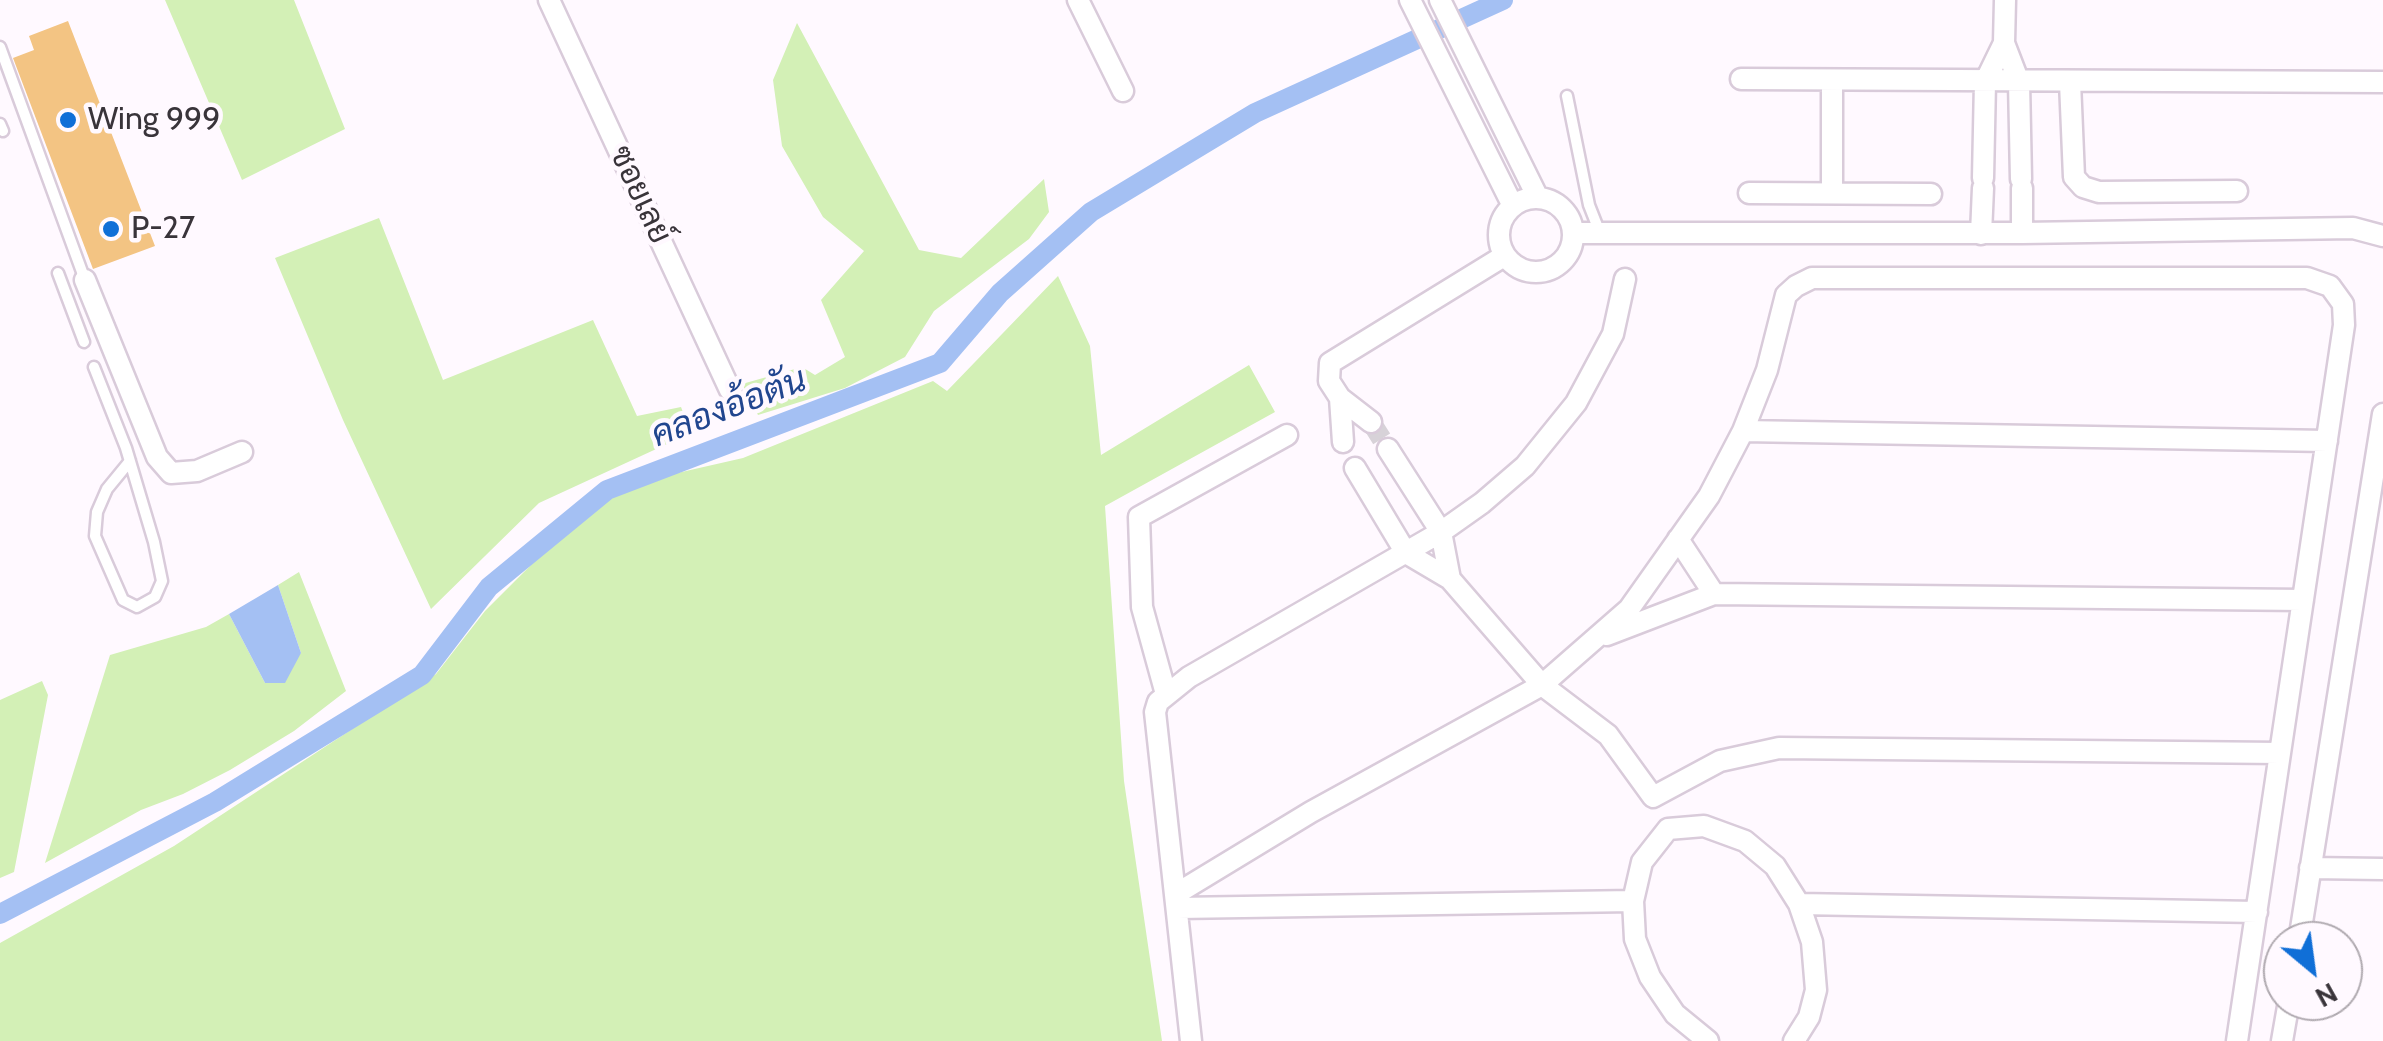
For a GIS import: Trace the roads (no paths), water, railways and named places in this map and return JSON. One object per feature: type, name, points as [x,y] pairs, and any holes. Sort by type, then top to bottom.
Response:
[{"type":"street","name":"ซอยเลย์","points":[[549,0],[730,390]]},
{"type":"street","points":[[1078,0],[1123,91]]},
{"type":"street","points":[[1410,0],[1513,206]]},
{"type":"street","points":[[1440,0],[1538,198]]},
{"type":"street","points":[[2005,0],[2004,43],[2019,82],[2022,234]]},
{"type":"street","points":[[1982,234],[1984,82],[2004,43]]},
{"type":"street","points":[[1741,79],[2383,82]]},
{"type":"street","points":[[1832,80],[1832,193]]},
{"type":"street","points":[[2070,82],[2074,177],[2083,187],[2099,192],[2237,191]]},
{"type":"street","points":[[1749,193],[1932,194]]},
{"type":"street","points":[[1538,198],[1562,209],[1573,233],[1570,249],[1561,262],[1547,271],[1531,272],[1515,267],[1504,256],[1498,234],[1513,206],[1538,198]]},
{"type":"street","points":[[1573,233],[2022,234],[2353,228],[2383,236]]},
{"type":"street","points":[[1371,422],[1340,398],[1328,382],[1330,363],[1504,256]]},
{"type":"street","points":[[1177,901],[1310,812],[1542,685],[1629,608],[1709,496],[1743,431],[1766,370],[1786,295],[1812,278],[2308,278],[2330,286],[2343,304],[2344,326],[2237,1041]]},
{"type":"street","points":[[1191,1041],[1155,712],[1158,702],[1189,677],[1440,532],[1482,504],[1525,466],[1576,402],[1613,334],[1625,279]]},
{"type":"street","points":[[85,280],[156,457],[171,473],[198,472],[242,452]]},
{"type":"street","points":[[1340,398],[1343,442]]},
{"type":"street","points":[[2301,921],[2374,531],[2383,414]]},
{"type":"street","points":[[1743,431],[2327,440]]},
{"type":"street","points":[[1166,694],[1142,607],[1139,518],[1287,436]]},
{"type":"street","points":[[1388,449],[1440,532],[1450,580]]},
{"type":"street","points":[[1355,468],[1406,553],[1450,580],[1542,685],[1608,734],[1653,796],[1668,829]]},
{"type":"street","points":[[1678,539],[1714,594]]},
{"type":"street","points":[[1592,642],[1714,594],[2304,600]]},
{"type":"street","points":[[1653,796],[1720,761],[1779,748],[2280,753]]},
{"type":"street","points":[[1708,1041],[1676,1014],[1650,977],[1635,939],[1632,901],[1642,862],[1668,829],[1704,826],[1745,841],[1775,866],[1798,904],[1812,942],[1816,990],[1809,1017],[1794,1041]]},
{"type":"street","points":[[2310,868],[2383,869]]},
{"type":"street","points":[[1177,901],[1632,901]]},
{"type":"street","points":[[1798,904],[2256,912]]},
{"type":"lane","points":[[0,47],[85,280]]},
{"type":"lane","points":[[1567,96],[1589,205],[1600,233]]},
{"type":"lane","points":[[58,272],[84,342]]},
{"type":"lane","points":[[94,368],[130,461],[162,581],[156,597],[137,607],[123,600],[94,536],[97,512],[107,489],[130,461]]},
{"type":"water","points":[[278,585],[301,653],[285,683],[265,683],[229,614]]},
{"type":"waterway","name":"คลองอ้อตัน","points":[[0,914],[215,802],[422,675],[489,587],[607,490],[940,363],[1000,293],[1091,212],[1255,113],[1503,0]]},
{"type":"tunnel","points":[[1371,422],[1388,449]]},
{"type":"place","name":"Wing 999","points":[[68,120]]},
{"type":"place","name":"P-27","points":[[111,229]]}]
